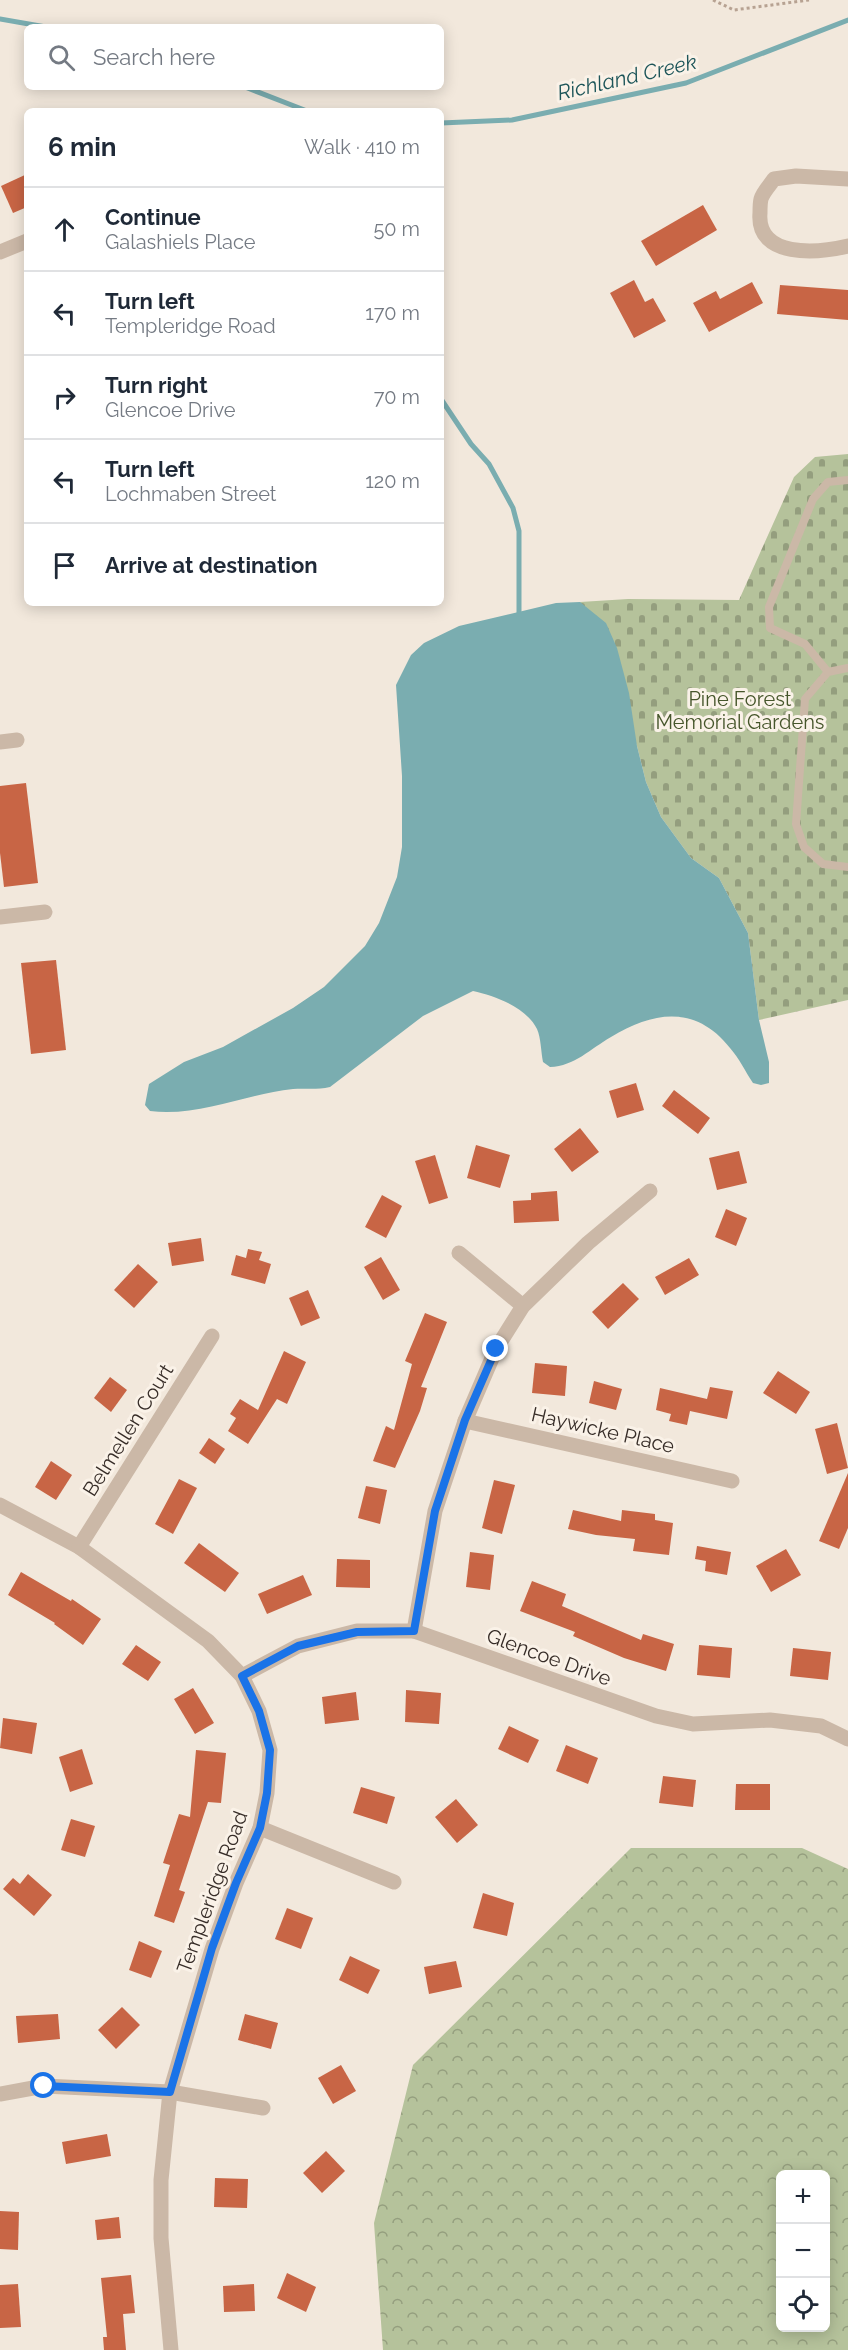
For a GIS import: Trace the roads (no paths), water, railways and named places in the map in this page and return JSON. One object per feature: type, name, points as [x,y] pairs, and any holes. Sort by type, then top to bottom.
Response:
[{"type":"street","points":[[848,179],[796,176],[774,179],[761,199],[759,224],[769,241],[781,248],[834,249],[848,246]]},
{"type":"street","points":[[0,252],[24,242]]},
{"type":"street","points":[[0,742],[17,740]]},
{"type":"street","points":[[0,917],[45,912]]},
{"type":"street","points":[[414,1631],[435,1511],[465,1420],[496,1349],[523,1306],[588,1243],[650,1191]]},
{"type":"street","points":[[459,1253],[523,1306]]},
{"type":"street","name":"Belmellen Court","points":[[79,1547],[212,1336]]},
{"type":"street","name":"Haywicke Place","points":[[465,1420],[732,1481]]},
{"type":"street","name":"Templeridge Road","points":[[0,1504],[79,1547],[208,1641],[242,1676],[259,1711],[270,1750],[267,1793],[260,1828],[236,1883],[212,1948],[170,2092],[161,2180],[161,2238],[171,2350]]},
{"type":"street","name":"Glencoe Drive","points":[[242,1676],[298,1646],[357,1632],[414,1631],[656,1716],[693,1724],[770,1720],[821,1726],[848,1739]]},
{"type":"street","points":[[260,1828],[394,1882]]},
{"type":"street","points":[[0,2094],[44,2086],[170,2092],[263,2108]]},
{"type":"lane","points":[[828,672],[804,644],[770,628],[769,607],[813,499],[828,482],[848,480]]},
{"type":"lane","points":[[848,668],[828,672],[805,699],[796,824],[804,847],[823,864],[848,867]]},
{"type":"water","points":[[580,602],[606,623],[617,648],[629,693],[637,746],[646,782],[661,817],[691,858],[719,878],[748,933],[759,1020],[769,1062],[769,1083],[761,1085],[753,1083],[730,1048],[717,1034],[703,1024],[674,1017],[659,1018],[627,1028],[575,1060],[550,1067],[543,1062],[537,1029],[525,1014],[500,999],[473,991],[423,1016],[330,1087],[275,1092],[186,1111],[150,1111],[145,1105],[149,1084],[184,1062],[223,1047],[293,1008],[324,987],[365,946],[379,923],[397,877],[402,847],[402,776],[396,685],[411,655],[424,643],[459,626],[556,603]]},
{"type":"waterway","name":"Richland Creek","points":[[0,19],[29,24]]},
{"type":"waterway","name":"Richland Creek","points":[[444,123],[512,120],[686,83],[848,20]]},
{"type":"waterway","name":"Richland Creek","points":[[253,90],[299,108]]},
{"type":"waterway","points":[[444,404],[471,444],[489,464],[513,508],[519,531],[519,617]]},
{"type":"park label","name":"Pine Forest Memorial Gardens","points":[[740,710]]}]
